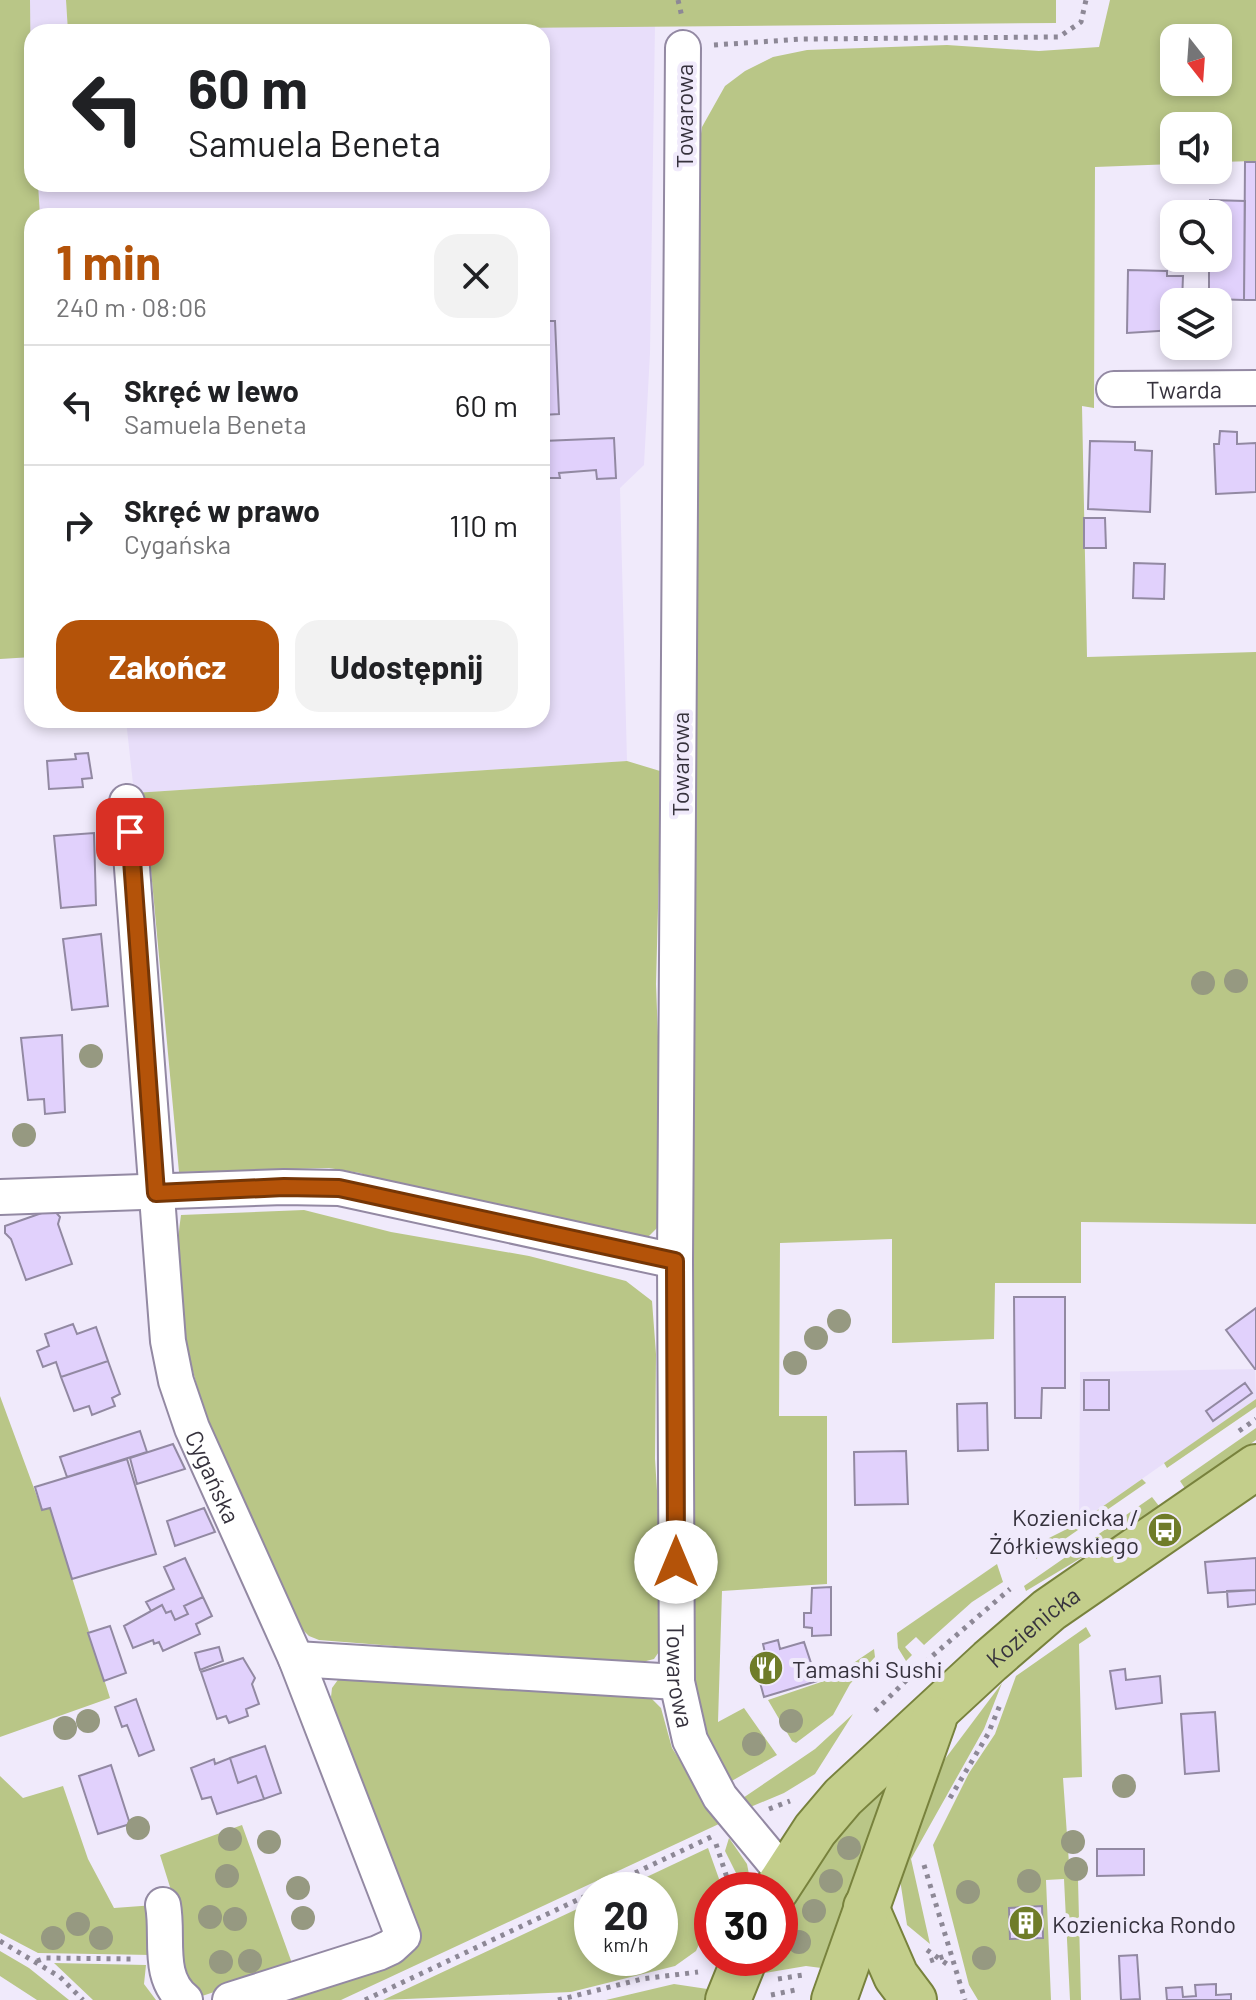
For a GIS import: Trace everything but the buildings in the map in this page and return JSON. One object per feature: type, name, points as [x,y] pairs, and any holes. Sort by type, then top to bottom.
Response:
[{"type":"main road","name":"Kozienicka","points":[[787,1872],[843,1797],[1049,1610],[1256,1467]]},
{"type":"main road","name":"Kozienicka","points":[[834,2000],[937,1713]]},
{"type":"main road","points":[[866,1907],[896,1976],[914,2000]]},
{"type":"main road","points":[[728,2000],[738,1976]]},
{"type":"street","name":"Towarowa","points":[[683,48],[675,1261],[677,1682],[690,1740],[720,1797],[727,1829],[770,1872]]},
{"type":"street","name":"Twarda","points":[[1114,389],[1256,388]]},
{"type":"street","name":"Cygańska","points":[[127,802],[168,1341],[176,1381],[192,1428],[296,1659],[403,1936],[399,1942],[378,1953],[230,2000]]},
{"type":"street","points":[[0,1197],[284,1187],[339,1188],[675,1261]]},
{"type":"street","points":[[296,1659],[677,1682]]},
{"type":"street","points":[[163,1905],[167,1929],[167,1974],[176,1993],[185,2000]]},
{"type":"path","name":"Towarowa","points":[[683,48],[803,39],[1059,37],[1081,22],[1086,0]]},
{"type":"path","points":[[944,1808],[988,1734],[1006,1689]]},
{"type":"path","points":[[637,1872],[727,1829],[730,1872]]},
{"type":"path","points":[[922,1856],[948,1955],[965,2000]]},
{"type":"path","points":[[365,2000],[574,1901]]},
{"type":"path","points":[[0,1941],[37,1961],[83,2000]]},
{"type":"path","points":[[37,1961],[46,1958],[136,1959]]},
{"type":"path","points":[[558,2000],[642,1979],[668,1976]]},
{"type":"shaded area","points":[[0,0],[66,0],[68,24],[24,24],[24,192],[550,192],[550,26],[655,25],[650,353],[644,465],[620,488],[627,761],[134,793],[127,728],[550,728],[550,208],[24,208],[24,658],[0,659]]},
{"type":"shaded area","points":[[1255,1369],[1256,1399],[1079,1523],[1080,1372]]},
{"type":"green space","points":[[0,0],[30,0],[30,24],[24,24],[24,192],[38,192],[40,208],[24,208],[24,658],[0,659]]},
{"type":"green space","points":[[66,0],[1056,0],[1056,23],[550,28],[550,24],[68,24]]},
{"type":"green space","points":[[1110,0],[1256,0],[1256,161],[1232,162],[1232,112],[1160,112],[1160,165],[1095,167],[1094,408],[1082,406],[1087,657],[1256,652],[1256,1224],[1081,1222],[1081,1283],[995,1283],[994,1339],[896,1343],[892,1343],[892,1239],[780,1243],[779,1416],[827,1416],[827,1584],[722,1591],[718,1722],[744,1708],[777,1755],[730,1782],[716,1772],[694,1707],[687,1204],[698,337],[696,167],[702,127],[725,86],[745,71],[773,57],[807,50],[947,45],[1039,51],[1099,47]]},
{"type":"green space","points":[[627,761],[660,771],[661,794],[656,984],[665,1220],[645,1240],[404,1189],[360,1173],[329,1168],[179,1172],[147,827],[134,793]]},
{"type":"green space","points":[[304,1210],[391,1232],[529,1256],[626,1281],[652,1301],[656,1354],[655,1459],[663,1585],[663,1646],[654,1659],[631,1665],[319,1640],[302,1629],[232,1480],[194,1376],[182,1323],[178,1269],[181,1215]]},
{"type":"green space","points":[[0,1396],[42,1510],[50,1508],[110,1698],[0,1737]]},
{"type":"green space","points":[[1256,1399],[1256,1407],[1167,1468],[1164,1463]]},
{"type":"green space","points":[[1256,1428],[1256,1440],[1186,1490],[1180,1481]]},
{"type":"green space","points":[[1142,1479],[1146,1483],[1036,1559],[1039,1543],[1079,1523]]},
{"type":"green space","points":[[1152,1497],[1159,1506],[1026,1591],[1024,1586]]},
{"type":"green space","points":[[997,1564],[1003,1582],[972,1602],[924,1645],[916,1637],[905,1647],[912,1655],[906,1661],[898,1648],[897,1633]]},
{"type":"green space","points":[[1086,1627],[1091,1636],[1079,1644],[1082,1777],[1063,1778],[1070,1878],[1078,1879],[1081,2000],[1070,2000],[1064,1879],[1046,1880],[1051,2000],[978,2000],[969,1985],[933,1845],[969,1773],[995,1734],[1016,1676]]},
{"type":"green space","points":[[874,1649],[875,1657],[850,1684],[833,1715],[796,1743],[792,1741],[768,1700],[830,1679]]},
{"type":"green space","points":[[340,1677],[646,1693],[661,1708],[672,1748],[721,1823],[616,1872],[574,1872],[574,1891],[341,2000],[259,2000],[395,1957],[331,1697],[332,1688]]},
{"type":"green space","points":[[1002,1683],[984,1729],[911,1859],[930,1944],[907,1925],[897,1860],[939,1767]]},
{"type":"green space","points":[[853,1714],[815,1774],[784,1793],[748,1808],[740,1800],[815,1749]]},
{"type":"green space","points":[[931,1728],[829,1969],[798,1967],[798,1883],[816,1856]]},
{"type":"green space","points":[[0,1776],[23,1798],[63,1786],[88,1859],[114,1908],[155,1905],[152,1955],[38,1953],[0,1933]]},
{"type":"green space","points":[[242,1825],[293,1966],[202,1996],[180,1979],[175,1903],[160,1855]]},
{"type":"green space","points":[[729,1838],[747,1864],[749,1872],[736,1872],[725,1851]]},
{"type":"green space","points":[[708,1848],[717,1872],[694,1872],[694,1952],[678,1964],[678,1872],[657,1872]]},
{"type":"green space","points":[[574,1910],[574,1976],[635,1976],[571,1992],[383,2000]]},
{"type":"green space","points":[[0,1951],[29,1968],[69,2000],[37,2000],[0,1976]]},
{"type":"green space","points":[[54,1963],[146,1965],[144,1984],[156,2000],[93,2000]]},
{"type":"green space","points":[[674,1984],[714,1990],[711,2000],[606,2000]]},
{"type":"place","name":"Kozienicka / Żółkiewskiego","points":[[1165,1530]]},
{"type":"place","name":"Tamashi Sushi","points":[[766,1668]]},
{"type":"place","name":"Kozienicka Rondo","points":[[1026,1923]]},
{"type":"route","points":[[130,832],[156,1193],[284,1187],[339,1188],[675,1261],[676,1562]]}]
